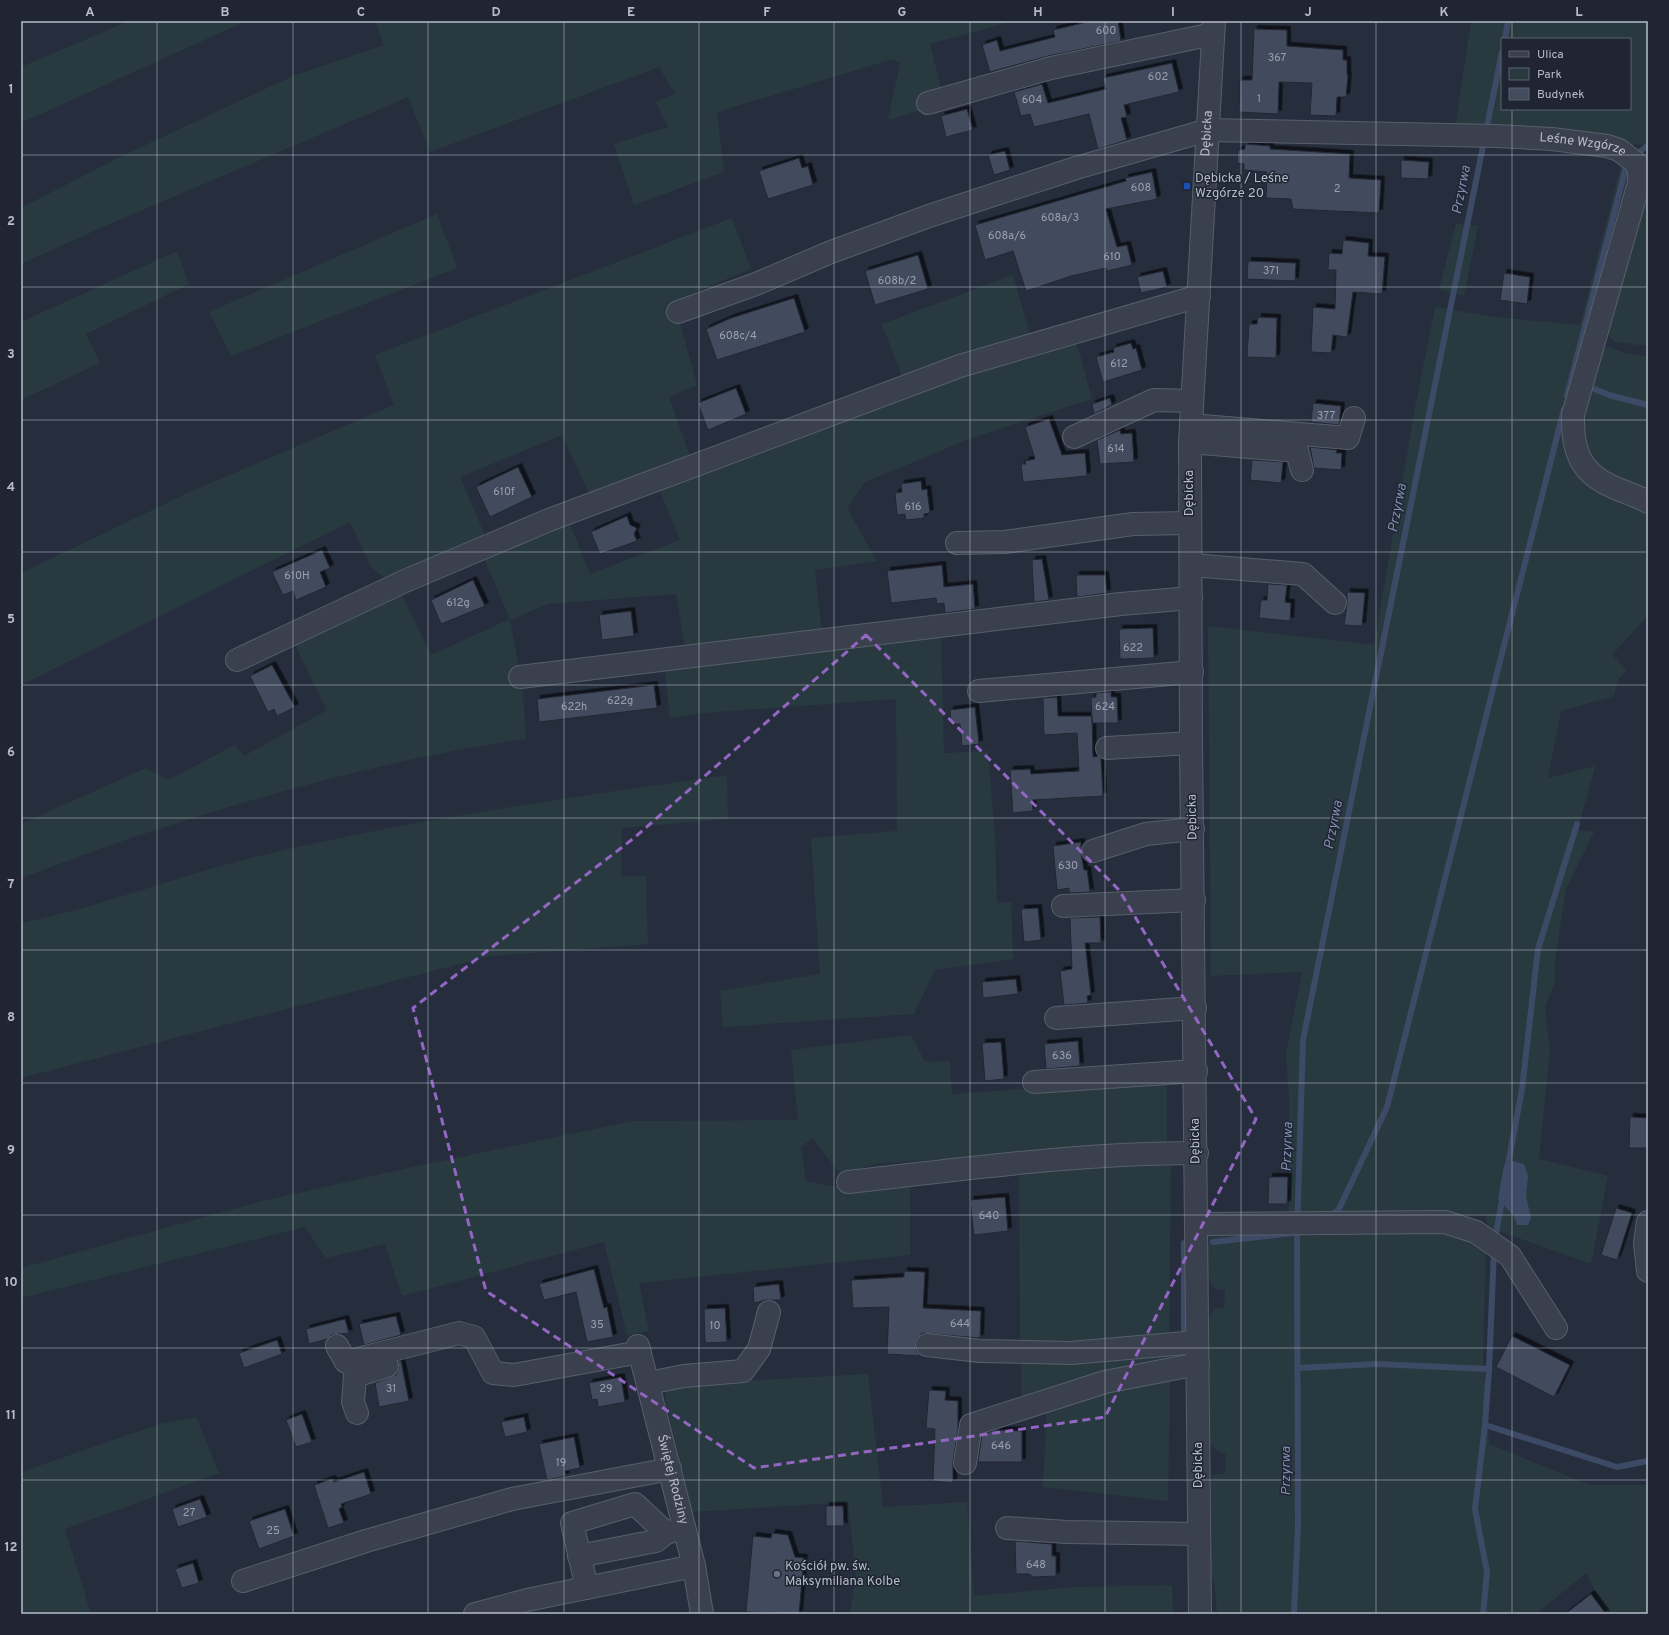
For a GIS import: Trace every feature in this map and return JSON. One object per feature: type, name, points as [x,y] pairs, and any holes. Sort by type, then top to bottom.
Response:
[{"type":"street","points":[[928,103],[1051,68],[1213,27]]},
{"type":"street","name":"Dębicka","points":[[1200,1614],[1196,1224],[1197,1154],[1191,743],[1192,672],[1190,523],[1192,401],[1213,27]]},
{"type":"street","name":"Leśne Wzgórze","points":[[678,312],[756,284],[830,252],[929,216],[1076,168],[1208,130],[1472,135],[1552,139],[1607,146],[1642,160],[1635,200],[1573,415],[1574,445],[1579,459],[1586,469],[1610,486],[1648,502]]},
{"type":"street","points":[[237,660],[405,581],[549,520],[960,366],[1198,296]]},
{"type":"street","points":[[1074,437],[1154,400],[1192,401]]},
{"type":"street","points":[[1191,434],[1348,438],[1354,418]]},
{"type":"street","points":[[1191,434],[1297,450],[1302,470]]},
{"type":"street","points":[[957,543],[1005,542],[1132,524],[1190,523]]},
{"type":"street","points":[[1191,565],[1303,574],[1336,603]]},
{"type":"street","points":[[520,677],[1121,604],[1191,598]]},
{"type":"street","points":[[979,691],[1192,672]]},
{"type":"street","points":[[1107,748],[1191,743]]},
{"type":"street","points":[[1093,851],[1146,834],[1193,829]]},
{"type":"street","points":[[1063,906],[1194,900]]},
{"type":"street","points":[[1056,1018],[1195,1008]]},
{"type":"street","points":[[1034,1082],[1196,1071]]},
{"type":"street","points":[[848,1182],[1039,1161],[1150,1154],[1197,1154]]},
{"type":"street","points":[[1196,1224],[1445,1222],[1476,1232],[1510,1256],[1556,1328]]},
{"type":"street","points":[[1648,1222],[1645,1244],[1648,1271]]},
{"type":"street","points":[[648,1383],[684,1376],[743,1371],[759,1349],[769,1312]]},
{"type":"street","points":[[337,1346],[346,1362],[459,1333],[474,1337],[479,1346]]},
{"type":"street","points":[[927,1344],[980,1351],[1071,1354],[1197,1342]]},
{"type":"street","points":[[357,1413],[353,1402],[355,1376],[452,1345],[479,1346]]},
{"type":"street","name":"Świętej Rodziny","points":[[479,1346],[494,1373],[514,1375],[639,1349],[670,1469],[675,1530],[694,1566],[702,1614]]},
{"type":"street","points":[[965,1463],[971,1425],[1105,1382],[1198,1364]]},
{"type":"street","points":[[243,1581],[366,1541],[512,1499],[670,1469]]},
{"type":"street","points":[[579,1556],[656,1541],[675,1530],[635,1504],[572,1522],[579,1556],[587,1588]]},
{"type":"street","points":[[1007,1528],[1067,1532],[1199,1534]]},
{"type":"street","points":[[475,1614],[527,1600],[694,1566]]},
{"type":"highlighted area","points":[[866,635],[1119,890],[1256,1119],[1105,1417],[754,1468],[486,1291],[413,1008],[634,838]]},
{"type":"green space","points":[[129,21],[246,21],[21,123],[21,67]]},
{"type":"green space","points":[[375,21],[1013,21],[930,44],[945,103],[888,120],[900,63],[893,59],[717,112],[724,172],[634,205],[614,144],[668,127],[656,102],[675,94],[659,67],[430,152],[408,97],[105,226],[21,264],[21,208],[118,158],[293,76],[384,45]]},
{"type":"green space","points":[[1471,21],[1648,21],[1648,144],[1634,145],[1570,133],[1455,128]]},
{"type":"green space","points":[[1623,157],[1633,175],[1566,444],[1648,508],[1648,615],[1612,655],[1627,670],[1618,680],[1614,696],[1561,711],[1548,778],[1595,766],[1578,830],[1594,832],[1566,889],[1555,960],[1555,982],[1545,1007],[1550,1051],[1539,1159],[1608,1176],[1591,1264],[1488,1227],[1486,1215],[1361,1212],[1289,1215],[1289,1098],[1286,1053],[1302,972],[1211,976],[1208,626],[1374,645],[1416,402],[1435,307],[1494,317],[1580,325]]},
{"type":"green space","points":[[1648,190],[1648,346],[1615,342],[1603,329]]},
{"type":"green space","points":[[437,214],[457,268],[231,356],[209,312]]},
{"type":"green space","points":[[732,218],[751,269],[674,301],[697,385],[669,397],[690,456],[590,495],[562,435],[460,477],[486,538],[389,581],[372,568],[350,522],[21,685],[21,573],[194,490],[394,405],[375,355]]},
{"type":"green space","points":[[1456,224],[1478,226],[1464,296],[1439,289]]},
{"type":"green space","points":[[177,251],[189,284],[86,334],[100,363],[21,400],[21,322]]},
{"type":"green space","points":[[1013,275],[1030,335],[902,377],[882,324]]},
{"type":"green space","points":[[1076,340],[1092,399],[974,437],[865,482],[847,508],[877,561],[815,570],[822,634],[685,648],[676,594],[548,604],[510,620],[522,682],[526,739],[479,746],[385,765],[292,789],[138,835],[21,878],[21,824],[146,768],[168,780],[235,745],[244,756],[327,710],[293,641],[400,591],[431,655],[510,619],[483,556],[568,519],[590,574],[680,540],[658,486],[949,377]]},
{"type":"green space","points":[[1599,344],[1625,353],[1648,356],[1648,493],[1597,466],[1582,441],[1584,389]]},
{"type":"green space","points":[[941,635],[944,753],[988,751],[995,837],[997,903],[1011,902],[1013,959],[935,970],[914,1014],[723,1027],[720,991],[820,974],[811,838],[897,831],[896,699],[703,713],[670,718],[665,668]]},
{"type":"green space","points":[[727,775],[728,819],[622,828],[621,876],[646,876],[648,944],[490,956],[21,1078],[21,923],[80,909],[196,873],[255,857],[372,831],[490,810]]},
{"type":"green space","points":[[911,1035],[925,1062],[950,1061],[952,1094],[1167,1079],[1167,1146],[881,1163],[840,1173],[812,1138],[801,1147],[806,1181],[837,1187],[910,1182],[910,1255],[639,1283],[649,1331],[627,1335],[604,1242],[402,1296],[385,1244],[326,1258],[305,1227],[21,1298],[21,1268],[259,1202],[408,1168],[633,1121],[798,1120],[791,1050]]},
{"type":"green space","points":[[1171,1159],[1169,1337],[1084,1346],[1020,1344],[1019,1169]]},
{"type":"green space","points":[[1422,1226],[1486,1245],[1483,1357],[1489,1444],[1590,1485],[1648,1485],[1648,1614],[1607,1614],[1586,1573],[1536,1614],[1217,1614],[1215,1586],[1210,1570],[1210,1482],[1213,1475],[1225,1473],[1226,1455],[1209,1445],[1207,1321],[1214,1309],[1224,1308],[1225,1290],[1215,1289],[1207,1276],[1209,1235],[1222,1232]]},
{"type":"green space","points":[[1165,1350],[1167,1363],[1037,1391],[1021,1398],[1021,1361]]},
{"type":"green space","points":[[868,1374],[883,1507],[967,1502],[974,1596],[1075,1587],[1172,1585],[1173,1614],[850,1614],[856,1574],[848,1502],[692,1512],[666,1402],[665,1385]]},
{"type":"green space","points":[[1170,1378],[1168,1501],[1043,1487],[1047,1408],[1096,1393]]},
{"type":"green space","points":[[196,1417],[219,1473],[65,1529],[91,1614],[21,1614],[21,1472],[160,1424]]},
{"type":"water","points":[[1512,1161],[1524,1164],[1528,1176],[1526,1196],[1531,1218],[1528,1225],[1517,1225],[1514,1216],[1498,1199],[1504,1165]]},
{"type":"building","points":[[1091,21],[1118,21],[1121,41],[1048,56],[990,72],[982,45],[997,40],[1000,51],[1055,37],[1053,30]]},
{"type":"building","points":[[1254,29],[1287,30],[1287,46],[1343,50],[1343,60],[1347,60],[1348,75],[1346,97],[1337,97],[1336,116],[1310,115],[1312,83],[1279,82],[1278,114],[1239,112],[1240,80],[1252,80]]},
{"type":"building","points":[[1172,63],[1179,92],[1124,105],[1127,117],[1121,118],[1127,140],[1098,149],[1089,114],[1034,127],[1030,114],[1021,116],[1014,92],[1042,84],[1048,103],[1106,89],[1103,78]]},
{"type":"building","points":[[967,109],[973,130],[946,137],[941,116]]},
{"type":"building","points":[[1245,144],[1270,146],[1270,149],[1350,154],[1349,178],[1381,180],[1379,213],[1293,209],[1291,199],[1266,198],[1267,172],[1244,170],[1244,164],[1237,163],[1238,150],[1245,149]]},
{"type":"building","points":[[1005,151],[1010,170],[994,175],[988,155]]},
{"type":"building","points":[[799,158],[802,168],[808,166],[813,185],[768,199],[759,171]]},
{"type":"building","points":[[1401,160],[1429,162],[1428,179],[1401,178]]},
{"type":"building","points":[[1152,172],[1157,199],[1106,209],[1117,247],[1127,245],[1132,265],[1107,271],[1106,268],[1071,276],[1026,291],[1013,251],[985,260],[975,225],[1126,181],[1125,178]]},
{"type":"building","points":[[1343,240],[1369,243],[1368,256],[1385,257],[1382,294],[1353,292],[1347,337],[1333,335],[1331,353],[1311,352],[1313,307],[1335,309],[1336,270],[1328,270],[1329,253],[1342,254]]},
{"type":"building","points":[[918,255],[928,289],[875,305],[865,271]]},
{"type":"building","points":[[1248,261],[1296,263],[1295,281],[1247,279]]},
{"type":"building","points":[[1163,271],[1167,287],[1141,293],[1137,277]]},
{"type":"building","points":[[1504,273],[1530,277],[1527,304],[1500,300]]},
{"type":"building","points":[[794,298],[805,332],[717,360],[706,329],[731,318]]},
{"type":"building","points":[[1258,317],[1277,318],[1276,358],[1247,357],[1249,324],[1257,324]]},
{"type":"building","points":[[1131,343],[1133,349],[1136,348],[1142,370],[1103,382],[1096,357],[1114,352],[1113,348]]},
{"type":"building","points":[[736,388],[746,414],[708,430],[698,403]]},
{"type":"building","points":[[1110,398],[1112,405],[1094,414],[1092,404]]},
{"type":"building","points":[[1313,403],[1341,406],[1339,425],[1311,422]]},
{"type":"building","points":[[1049,419],[1062,455],[1085,453],[1087,476],[1023,482],[1021,464],[1026,464],[1025,461],[1035,459],[1025,427]]},
{"type":"building","points":[[1120,430],[1121,434],[1132,433],[1134,462],[1100,464],[1097,440]]},
{"type":"building","points":[[1310,447],[1337,450],[1336,453],[1342,453],[1341,470],[1314,468]]},
{"type":"building","points":[[1252,460],[1283,462],[1281,483],[1250,480]]},
{"type":"building","points":[[518,467],[532,497],[490,517],[476,487]]},
{"type":"building","points":[[921,481],[922,490],[927,489],[930,513],[924,514],[924,518],[906,520],[905,514],[897,515],[895,493],[902,492],[901,484]]},
{"type":"building","points":[[627,516],[630,525],[637,528],[634,534],[637,541],[600,554],[591,532]]},
{"type":"building","points":[[322,550],[330,568],[320,572],[326,587],[296,600],[293,591],[283,595],[272,572]]},
{"type":"building","points":[[1042,559],[1049,600],[1034,602],[1032,560]]},
{"type":"building","points":[[942,565],[944,587],[973,584],[975,609],[945,613],[944,603],[937,604],[936,598],[891,603],[887,571]]},
{"type":"building","points":[[1076,575],[1105,575],[1107,593],[1077,597]]},
{"type":"building","points":[[473,580],[485,606],[441,624],[431,600]]},
{"type":"building","points":[[1268,584],[1287,585],[1285,602],[1291,603],[1290,621],[1259,618],[1261,600],[1267,600]]},
{"type":"building","points":[[1347,592],[1365,593],[1362,626],[1344,625]]},
{"type":"building","points":[[631,611],[634,636],[602,640],[599,615]]},
{"type":"building","points":[[1153,628],[1154,658],[1120,659],[1119,629]]},
{"type":"building","points":[[272,665],[295,707],[277,716],[274,709],[268,712],[250,676]]},
{"type":"building","points":[[654,685],[657,708],[539,722],[537,699]]},
{"type":"building","points":[[1111,692],[1111,697],[1117,697],[1118,723],[1092,723],[1091,698],[1096,697],[1096,693]]},
{"type":"building","points":[[1057,697],[1058,716],[1092,716],[1093,757],[1098,756],[1101,759],[1103,796],[1032,800],[1033,811],[1013,813],[1010,770],[1030,769],[1031,774],[1079,771],[1077,733],[1044,735],[1043,698]]},
{"type":"building","points":[[975,707],[979,744],[962,746],[960,724],[951,724],[950,710]]},
{"type":"building","points":[[1081,842],[1081,854],[1084,870],[1087,870],[1090,892],[1069,893],[1069,888],[1057,890],[1053,846]]},
{"type":"building","points":[[1038,908],[1041,940],[1024,942],[1021,909]]},
{"type":"building","points":[[1100,917],[1101,943],[1085,943],[1091,995],[1087,996],[1088,1003],[1064,1005],[1060,971],[1072,969],[1070,918]]},
{"type":"building","points":[[1016,979],[1018,994],[983,998],[982,982]]},
{"type":"building","points":[[1078,1041],[1080,1066],[1046,1069],[1044,1044]]},
{"type":"building","points":[[1001,1042],[1004,1079],[985,1081],[982,1043]]},
{"type":"building","points":[[1630,1117],[1648,1118],[1648,1148],[1629,1148]]},
{"type":"building","points":[[1269,1177],[1288,1177],[1287,1204],[1268,1204]]},
{"type":"building","points":[[1005,1197],[1008,1231],[974,1235],[970,1200]]},
{"type":"building","points":[[1616,1208],[1632,1213],[1617,1260],[1601,1255]]},
{"type":"building","points":[[594,1269],[604,1308],[607,1307],[613,1337],[587,1342],[576,1292],[544,1300],[539,1284]]},
{"type":"building","points":[[904,1271],[925,1272],[923,1308],[981,1311],[980,1338],[922,1333],[917,1338],[915,1344],[916,1350],[920,1356],[887,1354],[889,1307],[853,1308],[851,1280],[904,1277]]},
{"type":"building","points":[[779,1284],[781,1300],[766,1300],[754,1303],[753,1287]]},
{"type":"building","points":[[725,1308],[727,1342],[705,1343],[704,1309]]},
{"type":"building","points":[[396,1316],[401,1335],[364,1345],[359,1324]]},
{"type":"building","points":[[345,1319],[349,1333],[331,1335],[327,1339],[309,1344],[306,1329]]},
{"type":"building","points":[[1512,1336],[1570,1365],[1554,1397],[1496,1367]]},
{"type":"building","points":[[277,1340],[282,1354],[244,1368],[239,1353]]},
{"type":"building","points":[[398,1361],[401,1361],[409,1401],[379,1407],[375,1383],[396,1375],[399,1368]]},
{"type":"building","points":[[621,1377],[625,1402],[598,1407],[597,1399],[592,1400],[589,1383]]},
{"type":"building","points":[[929,1390],[946,1391],[945,1400],[958,1401],[958,1430],[953,1461],[953,1483],[933,1481],[935,1429],[926,1428]]},
{"type":"building","points":[[302,1414],[312,1442],[296,1447],[286,1420]]},
{"type":"building","points":[[524,1417],[527,1432],[505,1437],[501,1422]]},
{"type":"building","points":[[995,1430],[1022,1431],[1022,1462],[978,1462],[982,1435]]},
{"type":"building","points":[[574,1437],[580,1468],[565,1471],[566,1476],[547,1480],[539,1444]]},
{"type":"building","points":[[364,1472],[371,1494],[341,1504],[342,1507],[339,1509],[344,1523],[328,1528],[314,1485],[332,1479],[334,1482]]},
{"type":"building","points":[[200,1499],[207,1517],[178,1527],[172,1509]]},
{"type":"building","points":[[826,1506],[843,1506],[844,1526],[826,1526]]},
{"type":"building","points":[[285,1509],[294,1536],[259,1549],[249,1521]]},
{"type":"building","name":"Kościół pw. św. Maksymiliana Kolbe","points":[[772,1533],[788,1535],[795,1557],[804,1558],[799,1614],[746,1612],[753,1536],[771,1538]]},
{"type":"building","points":[[1015,1541],[1052,1544],[1052,1556],[1056,1556],[1056,1576],[1033,1577],[1029,1574],[1016,1574]]},
{"type":"building","points":[[193,1563],[199,1583],[182,1588],[175,1569]]},
{"type":"building","points":[[1591,1594],[1606,1614],[1565,1614]]},
{"type":"waterway","name":"Przyrwa","points":[[1505,38],[1508,21]]},
{"type":"waterway","name":"Przyrwa","points":[[1294,1614],[1298,1524],[1297,1233],[1303,1040],[1501,57]]},
{"type":"waterway","points":[[1634,157],[1648,145]]},
{"type":"waterway","points":[[1567,396],[1627,163]]},
{"type":"waterway","points":[[1585,385],[1609,395],[1648,405]]},
{"type":"waterway","points":[[1330,1215],[1338,1211],[1387,1107],[1564,409]]},
{"type":"waterway","points":[[1507,1170],[1522,1089],[1538,949],[1577,824]]},
{"type":"waterway","points":[[1495,1239],[1503,1195]]},
{"type":"waterway","points":[[1213,1242],[1293,1233]]},
{"type":"waterway","points":[[1184,1331],[1185,1243]]},
{"type":"waterway","points":[[1489,1369],[1494,1250]]},
{"type":"waterway","points":[[1298,1368],[1377,1364],[1489,1369],[1485,1425],[1617,1467],[1648,1461]]},
{"type":"waterway","points":[[1483,1614],[1487,1572],[1475,1509],[1485,1425]]},
{"type":"place","name":"Dębicka / Leśne Wzgórze 20","points":[[1187,186]]},
{"type":"place","name":"Kościół pw. św. Maksymiliana Kolbe","points":[[777,1574]]}]
